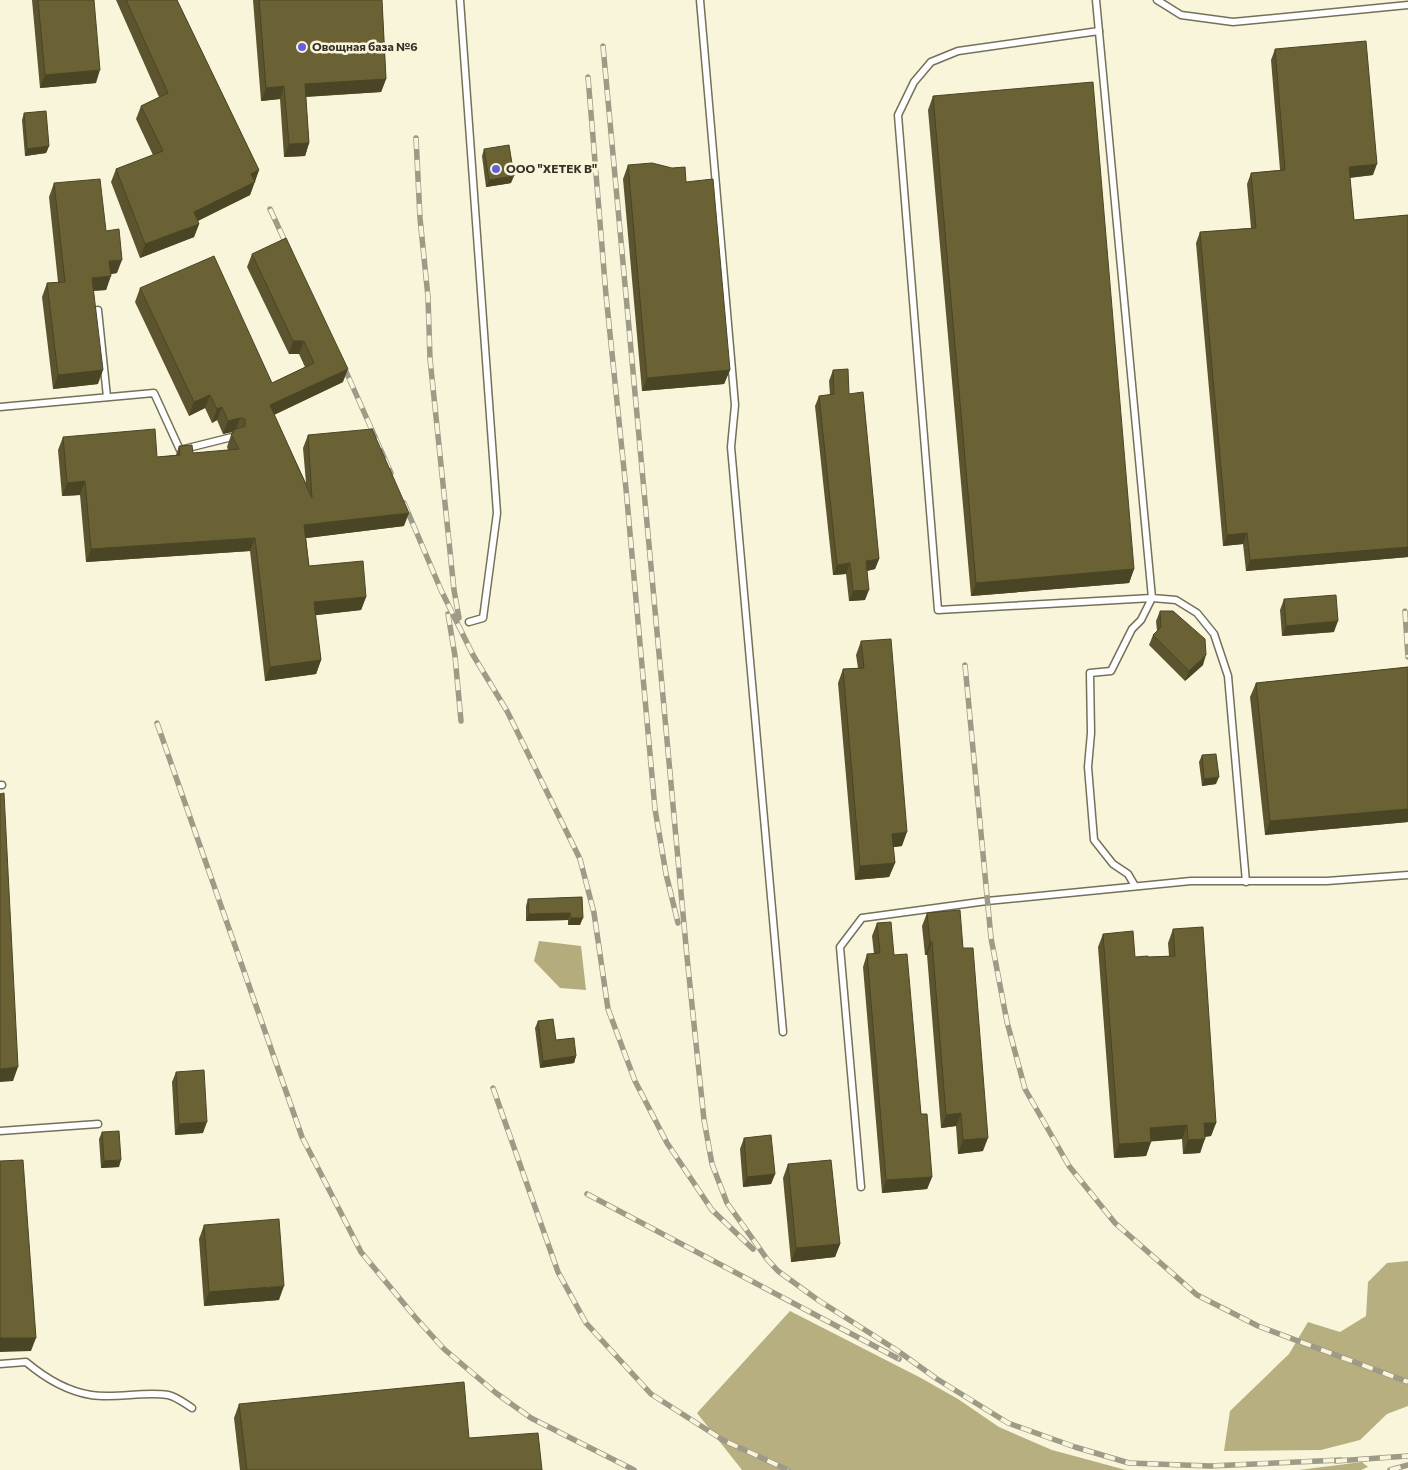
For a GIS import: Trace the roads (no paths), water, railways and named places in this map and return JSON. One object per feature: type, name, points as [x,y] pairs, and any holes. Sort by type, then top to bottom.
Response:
[{"type":"lane","points":[[460,0],[497,513],[483,618],[469,622]]},
{"type":"lane","points":[[700,0],[735,405],[731,447],[783,1032]]},
{"type":"lane","points":[[1096,0],[1152,598],[1141,620],[1132,629],[1111,671],[1090,673],[1091,733],[1088,767],[1094,840],[1113,864],[1128,874],[1135,886]]},
{"type":"lane","points":[[1157,0],[1180,16],[1232,22],[1408,6]]},
{"type":"lane","points":[[1099,31],[958,51],[931,62],[914,82],[898,115],[938,610],[1152,598],[1176,600],[1198,613],[1214,634],[1228,676],[1246,882]]},
{"type":"lane","points":[[98,310],[107,397]]},
{"type":"lane","points":[[0,407],[154,393],[180,450],[236,436]]},
{"type":"lane","points":[[861,1187],[840,947],[862,918],[987,901],[1191,881],[1327,882],[1408,875]]},
{"type":"lane","points":[[0,1131],[98,1124]]},
{"type":"lane","points":[[0,1364],[26,1362],[63,1387],[91,1395],[119,1397],[170,1396],[179,1399],[192,1408]]},
{"type":"railway","points":[[603,46],[687,957],[704,1120],[712,1164],[727,1203],[767,1259],[778,1271],[818,1300],[898,1351],[937,1379],[1008,1423],[1075,1447],[1129,1463],[1210,1466],[1341,1460]]},
{"type":"railway","points":[[588,77],[606,295],[655,809],[666,874],[678,923]]},
{"type":"railway","points":[[416,138],[420,218],[428,297],[430,359],[454,590],[459,618]]},
{"type":"railway","points":[[270,209],[290,252]]},
{"type":"railway","points":[[340,358],[391,473]]},
{"type":"railway","points":[[404,503],[441,590],[473,655],[507,711],[580,859],[594,913],[608,1009],[635,1081],[667,1143],[712,1210],[753,1249]]},
{"type":"railway","points":[[1405,611],[1408,657]]},
{"type":"railway","points":[[448,614],[455,656],[461,721]]},
{"type":"railway","points":[[965,665],[991,938],[1007,1022],[1025,1089],[1069,1166],[1115,1223],[1197,1295],[1258,1326],[1408,1382]]},
{"type":"railway","points":[[157,723],[302,1137],[361,1252],[444,1349],[496,1393],[531,1418],[634,1470]]},
{"type":"railway","points":[[493,1088],[558,1272],[586,1323],[651,1394],[723,1440],[788,1470]]},
{"type":"railway","points":[[587,1194],[899,1359]]},
{"type":"railway","points":[[1336,1461],[1408,1456]]},
{"type":"railway","points":[[1390,1470],[1408,1465]]},
{"type":"place","name":"Овощная база №6","points":[[302,47]]},
{"type":"place","name":"ООО \"ХЕТЕК В\"","points":[[496,169]]}]
